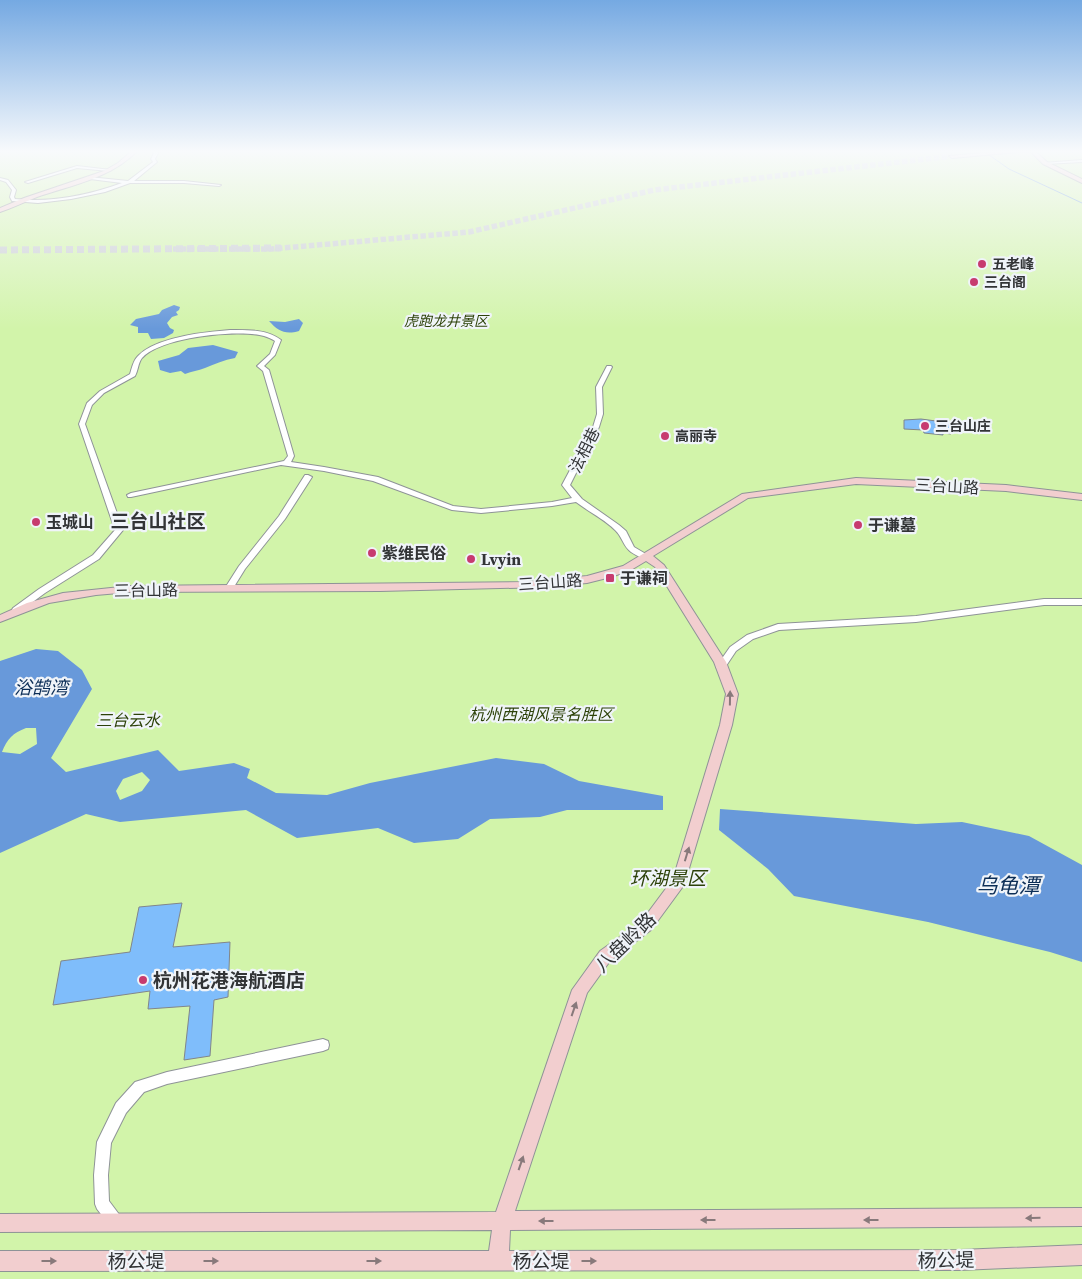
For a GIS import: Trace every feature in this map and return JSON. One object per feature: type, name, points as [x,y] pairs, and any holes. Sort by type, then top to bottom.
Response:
[{"type":"street","points":[[16,610],[96,557],[119,530],[82,424],[89,404],[102,392],[133,375],[138,358],[144,353],[177,340],[199,335],[248,332],[272,336],[278,340],[277,349],[268,361],[260,366],[266,370],[291,456],[286,464]]},
{"type":"street","name":"法相巷","points":[[609,367],[599,387],[600,414],[596,427],[566,485],[571,494],[606,518],[623,534],[634,551],[647,557]]},
{"type":"street","points":[[131,495],[286,464],[375,479],[452,508],[481,511],[552,504],[578,499]]},
{"type":"street","points":[[229,588],[242,568],[282,517],[308,477]]},
{"type":"street","name":"三台山路","points":[[0,620],[16,610],[55,597],[91,591],[130,589],[420,587],[576,582],[607,576],[647,557],[745,496],[856,481],[1006,488],[1082,497]]},
{"type":"street","name":"八盘岭路","points":[[498,1261],[502,1221],[580,990],[605,956],[646,926],[679,881],[726,725],[732,694],[721,667],[659,565],[647,557]]},
{"type":"street","points":[[721,667],[733,649],[744,641],[778,627],[916,619],[1044,602],[1082,602]]},
{"type":"street","points":[[116,1222],[102,1204],[104,1142],[121,1108],[140,1087],[167,1078],[323,1045]]},
{"type":"street","points":[[0,1223],[945,1220],[1082,1216]]},
{"type":"street","name":"杨公堤","points":[[0,1261],[960,1260],[1082,1255]]},
{"type":"green space","name":"环湖景区","points":[[0,210],[1082,210],[1082,1279],[0,1279]]},
{"type":"water","points":[[174,305],[180,307],[176,312],[178,315],[172,317],[167,323],[174,330],[173,333],[164,338],[151,339],[148,333],[138,333],[138,327],[130,325],[136,319],[159,314],[162,310]]},
{"type":"water","points":[[299,319],[303,323],[299,331],[290,333],[279,330],[269,321],[285,322]]},
{"type":"water","points":[[213,345],[238,352],[235,358],[185,374],[181,371],[170,373],[160,370],[158,361],[179,355],[188,348]]},
{"type":"water","name":"浴鹄湾","points":[[36,649],[58,651],[82,670],[92,689],[51,758],[66,772],[158,750],[179,771],[234,763],[250,769],[247,778],[276,793],[327,795],[370,783],[496,758],[544,764],[579,781],[663,796],[663,810],[567,810],[540,817],[490,819],[458,839],[414,843],[378,828],[297,838],[246,810],[120,822],[86,814],[0,853],[0,661]],"holes":[[[26,728],[36,728],[37,744],[20,754],[2,752],[11,737]],[[142,772],[150,780],[142,791],[120,800],[116,791],[123,779]]]},
{"type":"water","name":"乌龟潭","points":[[720,809],[916,824],[962,822],[1029,836],[1082,865],[1082,962],[1050,952],[928,922],[794,896],[768,869],[719,830]]},
{"type":"building","name":"三台山庄","points":[[921,419],[951,423],[951,434],[924,433],[923,430],[904,429],[904,420]]},
{"type":"building","name":"杭州花港海航酒店","points":[[182,903],[173,947],[230,942],[228,997],[214,1000],[210,1056],[184,1060],[190,1006],[148,1009],[150,991],[53,1005],[61,961],[130,952],[139,907]]},
{"type":"tunnel","points":[[173,249],[271,249],[469,232],[567,210]]},
{"type":"tunnel","points":[[0,250],[281,248]]},
{"type":"place","name":"五老峰","points":[[982,264]]},
{"type":"place","name":"三台阁","points":[[974,282]]},
{"type":"place","name":"三台山庄","points":[[925,426]]},
{"type":"place","name":"高丽寺","points":[[665,436]]},
{"type":"place","name":"玉城山","points":[[36,522]]},
{"type":"place","name":"于谦墓","points":[[858,525]]},
{"type":"place","name":"紫维民俗","points":[[372,553]]},
{"type":"place","name":"Lvyin","points":[[471,559]]},
{"type":"place","name":"于谦祠","points":[[610,578]]},
{"type":"place","name":"杭州花港海航酒店","points":[[143,980]]},
{"type":"district","name":"三台山社区","points":[[158,521]]},
{"type":"park label","name":"虎跑龙井景区","points":[[446,321]]},
{"type":"park label","name":"杭州西湖风景名胜区","points":[[541,714]]},
{"type":"park label","name":"三台云水","points":[[128,720]]}]
